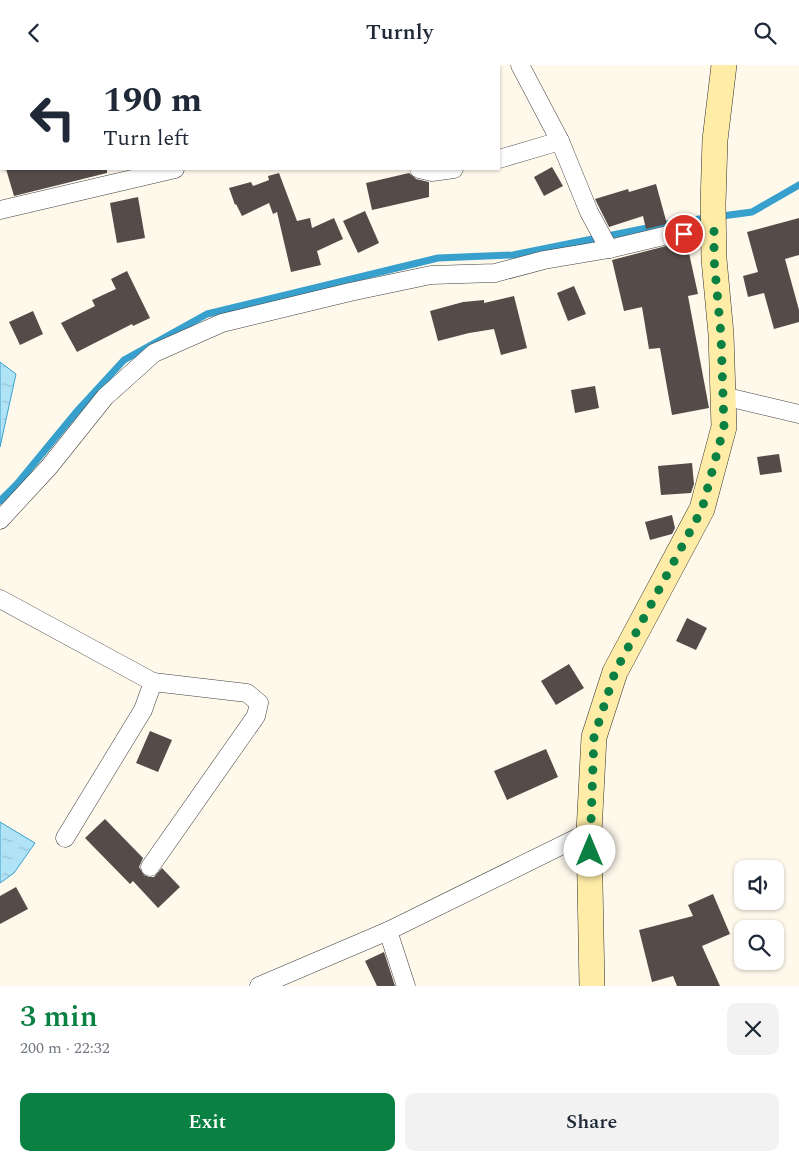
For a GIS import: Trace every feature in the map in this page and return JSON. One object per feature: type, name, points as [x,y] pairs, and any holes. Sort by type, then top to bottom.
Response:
[{"type":"main road","points":[[592,986],[589,832],[594,737],[615,672],[702,509],[724,427],[721,335],[714,259],[713,204],[715,140],[724,65]]},
{"type":"street","points":[[520,65],[560,141],[589,212],[600,229],[609,249]]},
{"type":"street","points":[[500,159],[560,141]]},
{"type":"street","points":[[0,210],[171,170]]},
{"type":"street","points":[[423,170],[432,172],[447,170]]},
{"type":"street","points":[[0,520],[49,467],[106,397],[154,353],[222,323],[350,292],[431,275],[495,273],[544,260],[609,249],[668,235],[714,230]]},
{"type":"street","points":[[723,396],[799,414]]},
{"type":"street","points":[[0,599],[153,682],[247,693],[259,703],[256,716],[150,867]]},
{"type":"street","points":[[64,838],[143,709],[153,682]]},
{"type":"street","points":[[259,986],[388,931],[589,832]]},
{"type":"street","points":[[388,931],[406,986]]},
{"type":"water","points":[[0,362],[16,374],[0,447]]},
{"type":"water","points":[[0,822],[35,843],[14,873],[0,883]]},
{"type":"building","points":[[552,167],[563,186],[544,196],[534,177]]},
{"type":"building","points":[[6,170],[107,170],[107,173],[14,196]]},
{"type":"building","points":[[279,173],[297,221],[310,218],[312,228],[334,218],[343,239],[317,251],[321,265],[291,272],[277,212],[273,214],[269,203],[242,216],[235,205],[229,188],[251,182],[253,186],[269,180],[268,176]]},
{"type":"building","points":[[409,173],[416,179],[429,182],[429,197],[372,210],[366,183]]},
{"type":"building","points":[[656,184],[667,224],[646,229],[643,216],[609,227],[595,199],[628,189],[629,192]]},
{"type":"building","points":[[138,197],[145,238],[117,243],[110,203]]},
{"type":"building","points":[[365,211],[379,243],[358,253],[343,221]]},
{"type":"building","points":[[799,218],[799,255],[785,259],[799,310],[799,322],[774,329],[764,293],[748,297],[743,276],[758,272],[747,232]]},
{"type":"building","points":[[687,244],[698,294],[688,296],[709,408],[672,415],[660,348],[649,349],[642,307],[624,311],[612,260],[670,245]]},
{"type":"building","points":[[127,271],[150,318],[133,326],[132,324],[77,352],[61,323],[95,306],[92,300],[116,289],[111,279]]},
{"type":"building","points":[[574,286],[586,314],[568,321],[557,293]]},
{"type":"building","points":[[514,296],[527,348],[501,355],[494,329],[438,341],[430,311],[463,302],[484,300],[484,303]]},
{"type":"building","points":[[33,311],[43,334],[20,345],[9,322]]},
{"type":"building","points":[[595,386],[599,408],[575,413],[571,390]]},
{"type":"building","points":[[779,454],[782,472],[760,475],[757,457]]},
{"type":"building","points":[[692,463],[694,484],[691,493],[661,495],[658,466]]},
{"type":"building","points":[[672,515],[675,528],[672,534],[650,540],[645,522]]},
{"type":"building","points":[[687,618],[707,628],[696,650],[676,641]]},
{"type":"building","points":[[569,664],[584,688],[556,705],[541,681]]},
{"type":"building","points":[[150,731],[172,740],[158,772],[136,763]]},
{"type":"building","points":[[546,749],[558,777],[507,800],[494,771]]},
{"type":"building","points":[[105,819],[143,858],[139,867],[144,875],[154,877],[162,868],[180,887],[158,908],[133,881],[130,884],[85,838]]},
{"type":"building","points":[[16,887],[28,909],[0,924],[0,896]]},
{"type":"building","points":[[713,894],[730,934],[702,946],[720,986],[677,986],[673,976],[652,982],[639,930],[693,916],[688,905]]},
{"type":"building","points":[[384,952],[395,986],[377,986],[365,961]]},
{"type":"waterway","points":[[0,501],[17,484],[78,410],[124,360],[207,314],[438,258],[513,255],[677,222],[752,212],[799,185]]},
{"type":"route","points":[[590,851],[589,832],[594,737],[615,672],[702,509],[724,427],[721,335],[714,259],[714,230],[684,234]]}]
